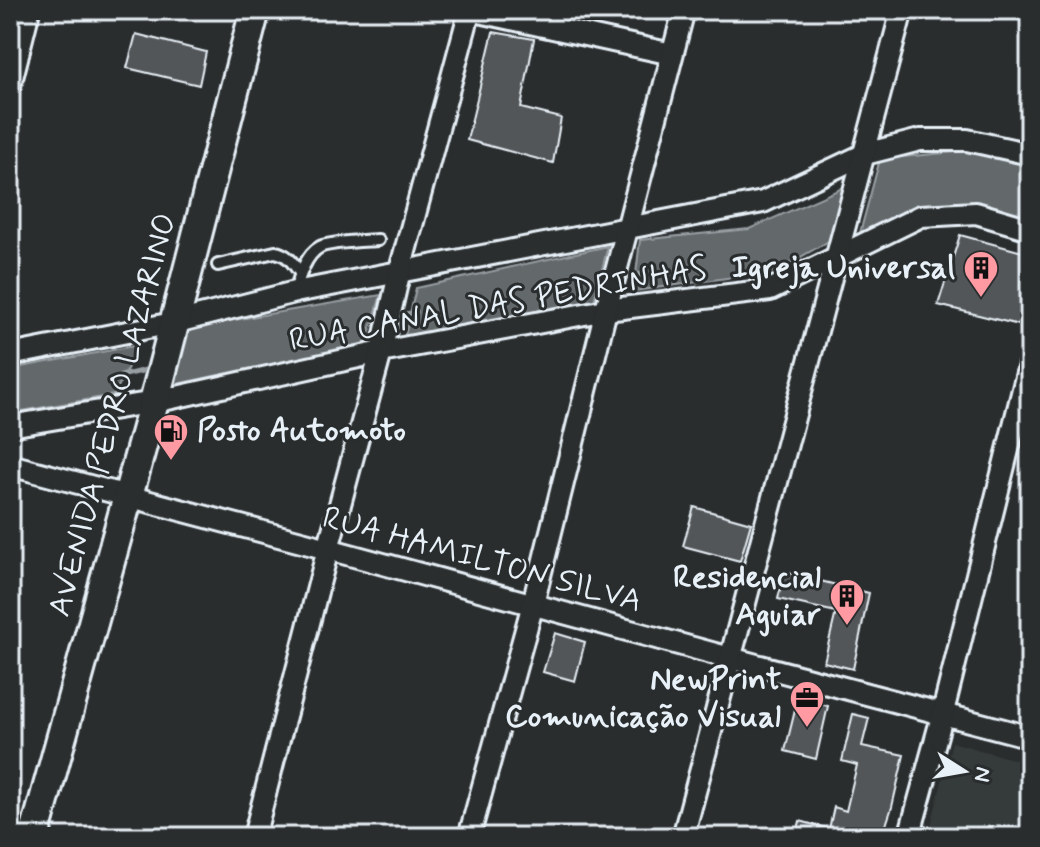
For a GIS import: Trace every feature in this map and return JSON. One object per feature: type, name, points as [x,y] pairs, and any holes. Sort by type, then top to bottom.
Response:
[{"type":"main road","name":"AVENIDA PEDRO LAZARINO","points":[[34,837],[154,402],[255,10]]},
{"type":"street","points":[[10,86],[29,10]]},
{"type":"street","points":[[254,837],[470,10],[672,54]]},
{"type":"street","points":[[469,837],[533,604],[684,10]]},
{"type":"street","points":[[683,837],[902,10]]},
{"type":"street","name":"RUA CANAL DAS PEDRINHAS","points":[[10,355],[173,323],[298,283],[398,280],[627,235],[763,202],[920,140],[967,140],[1030,154]]},
{"type":"street","name":"RUA CANAL DAS PEDRINHAS","points":[[10,426],[154,402],[384,342],[608,304],[770,290],[921,216],[976,213],[1030,229]]},
{"type":"street","points":[[909,837],[1030,361]]},
{"type":"street","name":"RUA HAMILTON SILVA","points":[[10,465],[1030,737]]},
{"type":"lane","points":[[298,283],[310,256],[320,247],[378,240]]},
{"type":"lane","points":[[218,265],[275,252],[283,253],[292,260],[298,283]]},
{"type":"shaded area","points":[[967,151],[1030,164],[1030,215],[923,204],[860,233],[880,159]]},
{"type":"shaded area","points":[[847,186],[834,238],[776,271],[634,291],[640,240],[749,229]]},
{"type":"shaded area","points":[[608,246],[594,301],[404,340],[416,288]]},
{"type":"shaded area","points":[[381,295],[366,344],[176,384],[186,328]]},
{"type":"shaded area","points":[[139,345],[114,395],[10,413],[10,369]]},
{"type":"shaded area","points":[[952,742],[1030,764],[1015,837],[928,837]]},
{"type":"building","points":[[493,32],[534,39],[521,108],[561,118],[553,163],[467,140]]},
{"type":"building","points":[[136,34],[206,52],[199,85],[127,68]]},
{"type":"building","points":[[960,235],[1030,254],[1019,325],[938,305]]},
{"type":"building","points":[[694,507],[751,523],[740,561],[683,546]]},
{"type":"building","points":[[784,572],[869,593],[853,669],[824,662],[836,612],[778,599]]},
{"type":"building","points":[[555,633],[585,642],[575,681],[543,672]]},
{"type":"building","name":"NewPrint Comunicação Visual","points":[[798,698],[828,706],[816,759],[785,751]]},
{"type":"building","points":[[853,714],[869,718],[862,746],[904,755],[882,837],[796,837],[800,821],[829,829],[834,807],[846,811],[857,765],[842,761]]},
{"type":"waterway","points":[[619,278],[641,274]]},
{"type":"waterway","points":[[394,316],[416,312]]},
{"type":"waterway","points":[[121,376],[154,368]]},
{"type":"place","name":"Igreja Universal","points":[[981,299]]},
{"type":"place","name":"Posto Automoto","points":[[171,462]]},
{"type":"place","name":"Residencial Aguiar","points":[[847,627]]},
{"type":"place","name":"NewPrint Comunicação Visual","points":[[807,729]]}]
